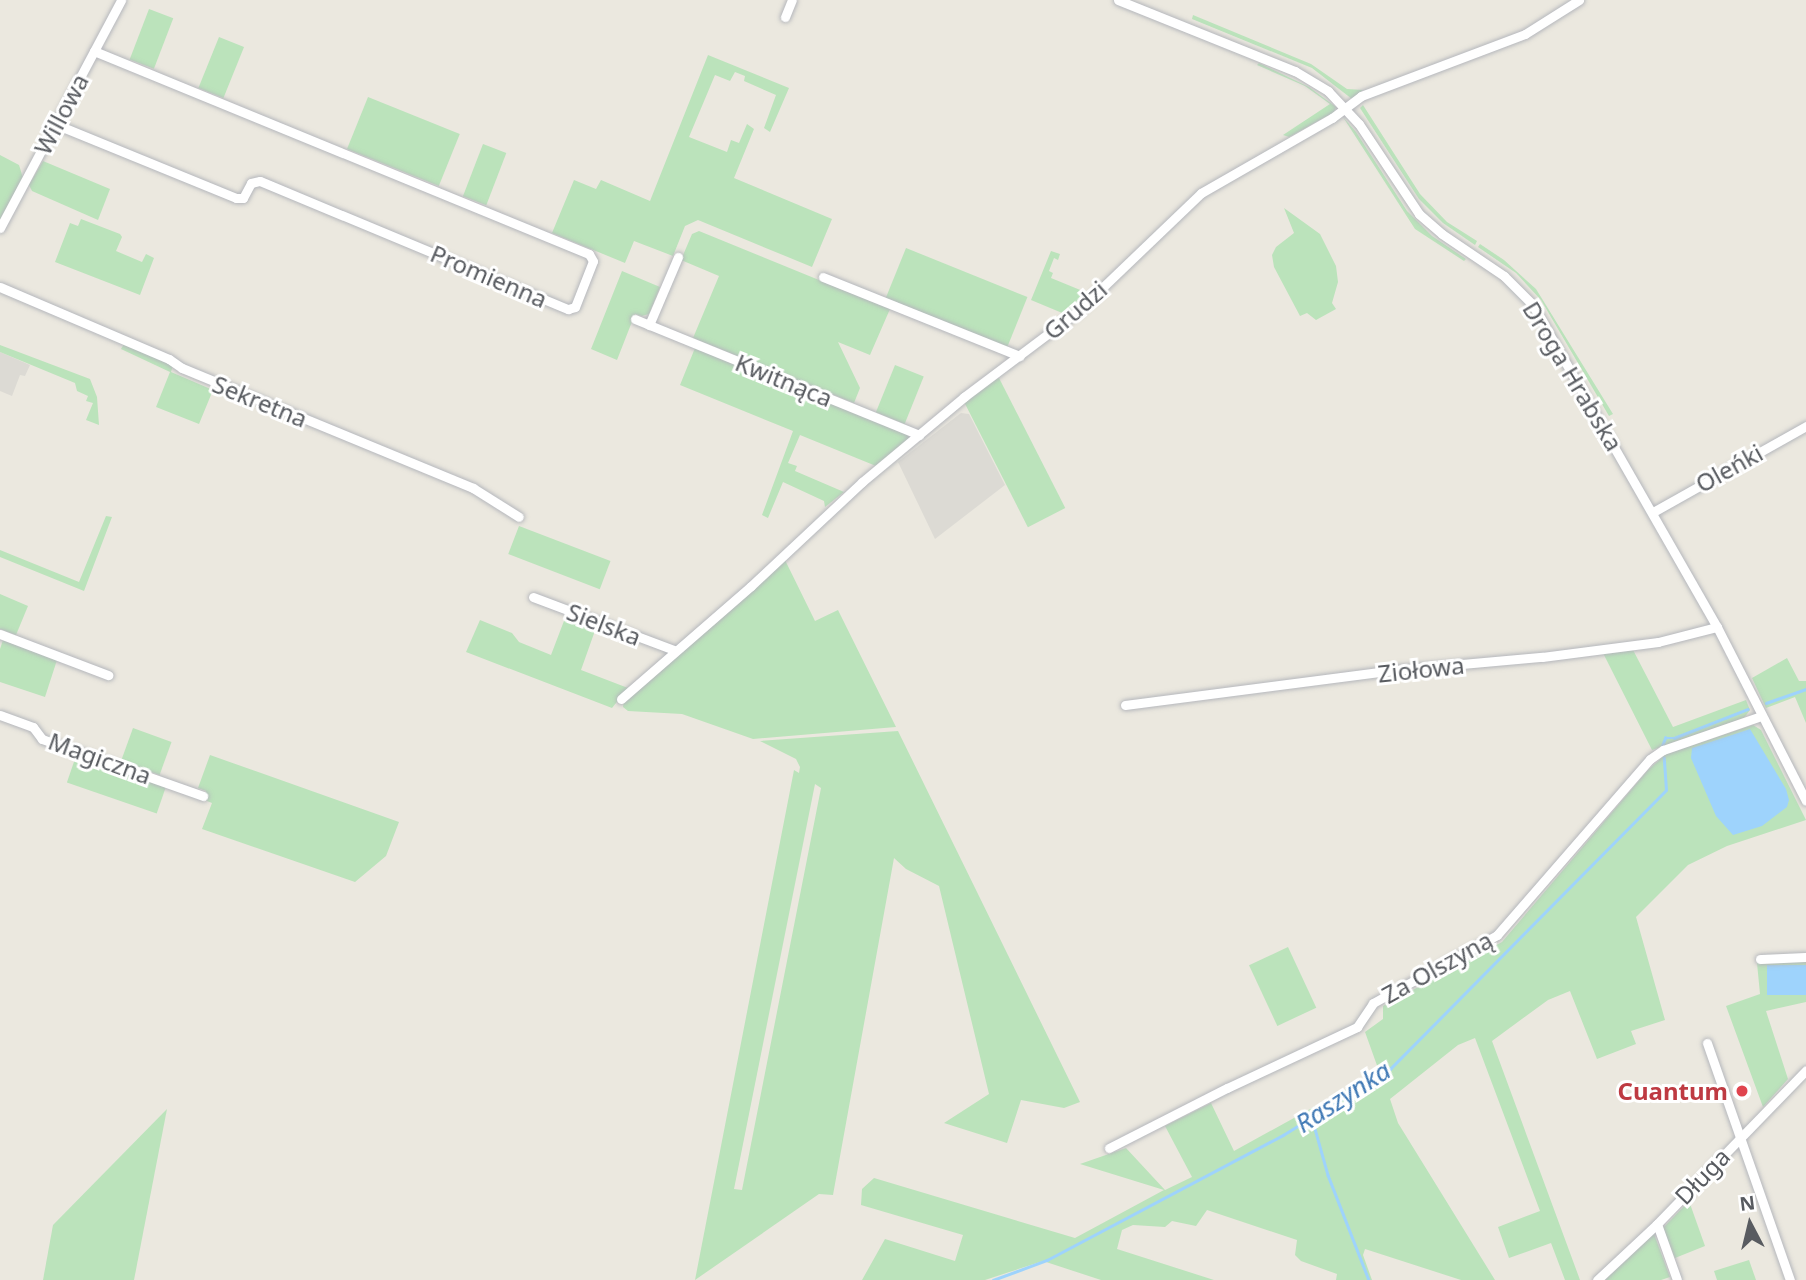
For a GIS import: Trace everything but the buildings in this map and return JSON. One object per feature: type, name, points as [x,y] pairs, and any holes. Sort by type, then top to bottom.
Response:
[{"type":"street","name":"Willowa","points":[[0,228],[121,0]]},
{"type":"street","points":[[785,16],[792,0]]},
{"type":"street","name":"Droga Hrabska","points":[[1118,0],[1295,71],[1319,84],[1346,108],[1419,214],[1442,234],[1504,276],[1532,304],[1717,627],[1806,801]]},
{"type":"street","name":"Grudzi","points":[[621,699],[674,650],[751,586],[852,491],[1078,311],[1201,193],[1364,95],[1525,34],[1579,0]]},
{"type":"street","name":"Promienna","points":[[55,124],[236,198],[243,198],[251,183],[260,181],[568,309],[575,307],[593,261],[589,254],[94,51]]},
{"type":"street","points":[[649,325],[678,257]]},
{"type":"street","points":[[823,277],[1020,356]]},
{"type":"street","name":"Sekretna","points":[[0,287],[169,359],[182,369],[473,488],[519,517]]},
{"type":"street","name":"Kwitnąca","points":[[635,319],[919,435]]},
{"type":"street","name":"Oleńki","points":[[1653,512],[1806,426]]},
{"type":"street","name":"Sielska","points":[[533,597],[674,650]]},
{"type":"street","name":"Ziołowa","points":[[1125,705],[1290,686],[1395,670],[1542,657],[1658,642],[1717,627]]},
{"type":"street","points":[[0,635],[107,675]]},
{"type":"street","name":"Magiczna","points":[[0,715],[33,727],[42,739],[203,796]]},
{"type":"street","name":"Za Olszyną","points":[[1109,1148],[1227,1087],[1357,1027],[1373,1003],[1497,935],[1650,759],[1663,750],[1761,716]]},
{"type":"street","points":[[1760,959],[1806,957]]},
{"type":"street","points":[[1707,1043],[1790,1280]]},
{"type":"street","name":"Długa","points":[[1597,1280],[1657,1224],[1806,1070]]},
{"type":"street","points":[[1657,1224],[1676,1280]]},
{"type":"shaded area","points":[[0,352],[30,365],[25,376],[20,375],[12,396],[0,391]]},
{"type":"shaded area","points":[[961,413],[969,414],[1005,485],[935,539],[898,462]]},
{"type":"green space","points":[[149,9],[173,18],[154,69],[130,59]]},
{"type":"green space","points":[[1193,15],[1311,64],[1347,89],[1363,90],[1352,99],[1312,68],[1192,19]]},
{"type":"green space","points":[[219,37],[244,47],[223,98],[198,88]]},
{"type":"green space","points":[[708,55],[789,88],[770,132],[764,128],[776,95],[744,81],[745,76],[735,72],[730,81],[715,75],[689,137],[727,152],[731,140],[739,143],[747,124],[754,129],[734,178],[832,219],[812,267],[698,220],[685,226],[673,256],[634,241],[625,263],[552,233],[574,180],[596,189],[601,180],[650,201]]},
{"type":"green space","points":[[1259,63],[1309,87],[1336,107],[1334,112],[1289,137],[1283,135],[1330,104],[1305,86],[1257,65]]},
{"type":"green space","points":[[368,97],[460,134],[439,186],[347,149]]},
{"type":"green space","points":[[1363,105],[1420,194],[1447,222],[1477,241],[1475,245],[1443,223],[1419,199],[1360,108]]},
{"type":"green space","points":[[1343,117],[1356,132],[1407,211],[1432,236],[1466,259],[1464,261],[1415,229]]},
{"type":"green space","points":[[483,144],[506,153],[486,205],[463,196]]},
{"type":"green space","points":[[0,155],[19,165],[23,178],[0,221]]},
{"type":"green space","points":[[43,161],[110,189],[98,220],[32,191],[29,185]]},
{"type":"green space","points":[[1284,208],[1320,234],[1336,266],[1338,282],[1332,303],[1336,309],[1316,320],[1307,313],[1300,316],[1274,267],[1272,255],[1276,247],[1294,233]]},
{"type":"green space","points":[[81,219],[120,234],[122,237],[116,251],[142,262],[146,254],[154,258],[140,295],[55,262],[70,223],[78,226]]},
{"type":"green space","points":[[699,231],[890,309],[870,355],[838,342],[860,388],[854,403],[693,338],[719,276],[681,260],[692,234]]},
{"type":"green space","points":[[1480,244],[1504,260],[1536,289],[1613,414],[1609,416],[1541,300],[1516,273],[1478,247]]},
{"type":"green space","points":[[906,248],[1027,297],[1007,347],[886,298]]},
{"type":"green space","points":[[1051,251],[1060,254],[1058,260],[1054,258],[1049,271],[1053,273],[1051,278],[1090,294],[1067,315],[1031,300]]},
{"type":"green space","points":[[622,271],[660,287],[649,314],[635,314],[617,360],[591,349]]},
{"type":"green space","points":[[124,344],[173,365],[171,372],[213,390],[199,424],[156,407],[170,372],[121,349]]},
{"type":"green space","points":[[0,345],[90,379],[97,397],[99,425],[86,420],[93,403],[86,401],[88,396],[77,391],[75,383],[0,352]]},
{"type":"green space","points":[[695,348],[907,432],[909,439],[876,466],[800,435],[788,463],[797,466],[795,471],[844,492],[825,507],[824,501],[783,482],[768,518],[762,515],[793,431],[680,385]]},
{"type":"green space","points":[[895,365],[924,377],[905,424],[876,412]]},
{"type":"green space","points":[[999,378],[1065,508],[1028,527],[962,397]]},
{"type":"green space","points":[[106,516],[112,517],[84,591],[0,557],[0,550],[79,582]]},
{"type":"green space","points":[[519,526],[610,561],[600,589],[508,554]]},
{"type":"green space","points":[[785,560],[815,621],[838,610],[896,727],[753,739],[682,714],[628,711],[623,707],[624,699]]},
{"type":"green space","points":[[0,594],[28,606],[16,635],[0,629]]},
{"type":"green space","points":[[567,613],[597,625],[581,670],[628,688],[612,708],[466,652],[480,620],[512,633],[519,642],[551,655]]},
{"type":"green space","points":[[3,640],[57,660],[45,697],[0,682],[0,649]]},
{"type":"green space","points":[[1632,648],[1673,727],[1746,700],[1750,710],[1744,718],[1652,750],[1603,653]]},
{"type":"green space","points":[[1787,658],[1799,681],[1806,681],[1806,723],[1795,697],[1766,708],[1752,678]]},
{"type":"green space","points":[[1753,725],[1761,730],[1806,820],[1727,846],[1688,865],[1636,917],[1665,1020],[1631,1031],[1636,1044],[1597,1059],[1570,991],[1548,1000],[1492,1041],[1580,1280],[1565,1280],[1551,1243],[1509,1258],[1498,1227],[1540,1211],[1475,1038],[1458,1045],[1390,1099],[1398,1123],[1495,1280],[1461,1280],[1365,1249],[1363,1255],[1372,1280],[1336,1280],[1337,1274],[1301,1261],[1295,1255],[1297,1240],[1207,1210],[1196,1226],[1172,1221],[1165,1227],[1133,1225],[1122,1230],[1117,1249],[1214,1280],[1101,1280],[1043,1261],[985,1280],[862,1280],[885,1239],[955,1261],[963,1235],[861,1205],[862,1189],[874,1178],[1075,1238],[1164,1190],[1080,1164],[1126,1148],[1165,1190],[1192,1177],[1165,1126],[1211,1103],[1234,1151],[1379,1071],[1365,1032],[1383,1019],[1383,1006],[1502,942],[1648,770],[1666,754]]},
{"type":"green space","points":[[133,728],[172,742],[160,775],[121,761]]},
{"type":"green space","points":[[898,731],[1080,1102],[1064,1108],[1021,1100],[1007,1143],[944,1123],[989,1094],[939,886],[906,869],[894,858],[833,1195],[819,1194],[695,1280],[794,770],[799,773],[800,767],[796,759],[760,741]],"holes":[[[815,784],[821,788],[742,1190],[734,1189]]]},
{"type":"green space","points":[[210,755],[399,822],[386,856],[355,882],[202,829],[212,803],[202,799],[206,791],[198,788]]},
{"type":"green space","points":[[76,756],[166,787],[157,813],[67,782]]},
{"type":"green space","points":[[1288,947],[1316,1008],[1277,1026],[1249,965]]},
{"type":"green space","points":[[1806,960],[1806,1002],[1766,1011],[1788,1079],[1763,1107],[1726,1006],[1760,994],[1757,963]]},
{"type":"green space","points":[[167,1109],[134,1280],[43,1280],[53,1225]]},
{"type":"green space","points":[[1689,1201],[1705,1246],[1675,1258],[1663,1228]]},
{"type":"green space","points":[[1654,1234],[1670,1277],[1661,1280],[1605,1280]]},
{"type":"green space","points":[[1749,1260],[1756,1280],[1717,1280],[1714,1271]]},
{"type":"water","points":[[1750,729],[1786,789],[1789,800],[1787,807],[1762,826],[1733,835],[1716,816],[1691,758],[1692,748]]},
{"type":"water","points":[[1767,965],[1806,965],[1806,995],[1767,995]]},
{"type":"waterway","name":"Raszynka","points":[[1766,703],[1806,689]]},
{"type":"waterway","name":"Raszynka","points":[[1662,746],[1665,738],[1674,738],[1748,709]]},
{"type":"waterway","name":"Raszynka","points":[[993,1280],[1047,1260],[1283,1135],[1390,1069],[1666,790],[1664,758]]},
{"type":"waterway","points":[[1312,1118],[1328,1175],[1369,1280]]},
{"type":"place","name":"Cuantum","points":[[1742,1091]]}]
